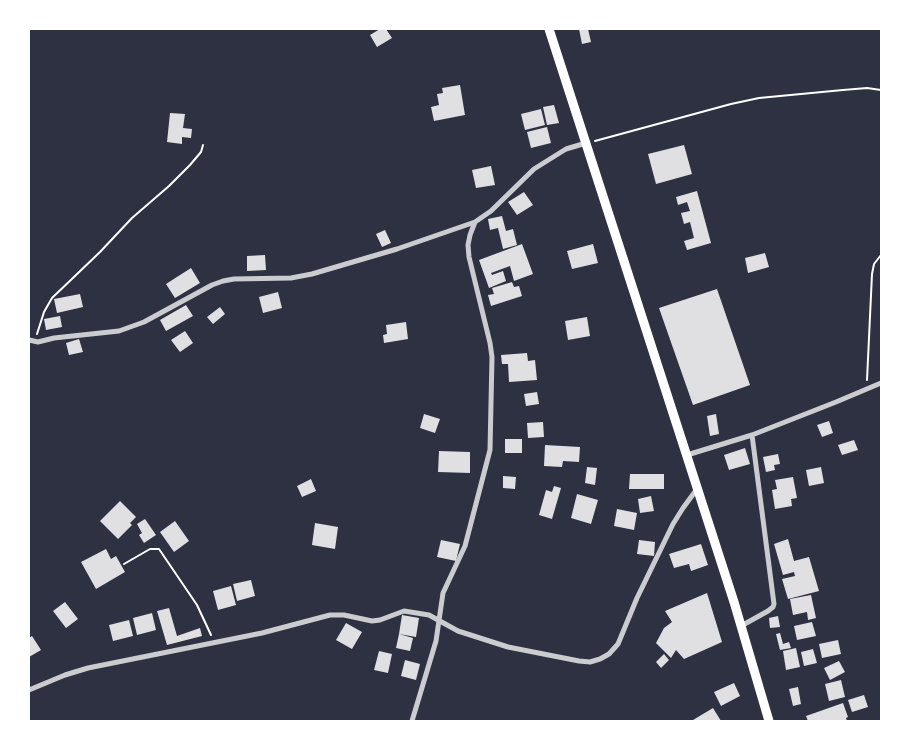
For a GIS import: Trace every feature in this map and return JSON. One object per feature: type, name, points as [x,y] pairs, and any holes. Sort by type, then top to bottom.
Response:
[{"type":"main road","points":[[549,29],[698,488],[769,721]]},
{"type":"street","points":[[29,340],[36,342],[119,331],[144,322],[212,285],[223,281],[234,279],[291,278],[312,274],[397,249],[475,222],[491,211],[534,169],[566,149],[586,143]]},
{"type":"street","points":[[412,721],[436,641],[440,621],[440,603],[465,546],[487,468],[492,438],[490,343],[473,278],[468,245],[475,222]]},
{"type":"street","points":[[687,455],[752,435],[881,383]]},
{"type":"street","points":[[741,626],[768,611],[774,604],[752,435]]},
{"type":"street","points":[[29,690],[88,668],[262,633],[330,615],[344,615],[372,621],[404,611],[410,611],[429,615],[466,634],[527,651],[579,661],[590,662],[600,659],[609,654],[618,644],[637,598],[673,524],[698,488]]},
{"type":"path","points":[[586,143],[759,98],[867,88],[881,90]]},
{"type":"path","points":[[36,342],[44,312],[52,298],[132,218],[190,165],[201,152],[203,145]]},
{"type":"path","points":[[867,389],[872,274],[874,264],[881,255]]},
{"type":"path","points":[[124,564],[150,549],[159,549],[197,605],[214,643]]},
{"type":"building","points":[[380,29],[386,29],[392,38],[377,47],[370,35]]},
{"type":"building","points":[[579,29],[588,29],[591,42],[582,44]]},
{"type":"building","points":[[460,85],[465,115],[434,121],[431,107],[439,105],[437,94],[443,93],[442,88]]},
{"type":"building","points":[[554,105],[559,123],[547,125],[543,107]]},
{"type":"building","points":[[541,109],[545,125],[525,130],[521,114]]},
{"type":"building","points":[[170,113],[185,114],[183,128],[192,129],[191,138],[182,137],[182,144],[167,142]]},
{"type":"building","points":[[547,127],[551,143],[531,148],[527,132]]},
{"type":"building","points":[[684,145],[692,174],[656,184],[648,154]]},
{"type":"building","points":[[491,166],[495,185],[476,188],[472,170]]},
{"type":"building","points":[[697,191],[711,243],[687,250],[684,241],[694,238],[690,222],[684,224],[681,213],[690,211],[687,202],[678,205],[676,197]]},
{"type":"building","points":[[524,192],[533,205],[517,215],[508,202]]},
{"type":"building","points":[[502,216],[506,231],[513,229],[517,245],[503,249],[498,228],[490,230],[488,219]]},
{"type":"building","points":[[385,230],[391,243],[382,247],[376,234]]},
{"type":"building","points":[[522,244],[533,274],[514,281],[510,266],[491,273],[492,275],[503,271],[506,281],[489,288],[479,260]]},
{"type":"building","points":[[593,244],[598,263],[572,269],[567,251]]},
{"type":"building","points":[[765,253],[769,267],[748,273],[745,258]]},
{"type":"building","points":[[265,255],[266,270],[247,271],[247,256]]},
{"type":"building","points":[[191,268],[200,283],[175,298],[166,284]]},
{"type":"building","points":[[512,282],[514,287],[519,286],[522,296],[491,306],[488,295],[494,294],[492,288]]},
{"type":"building","points":[[717,289],[750,385],[693,405],[659,308]]},
{"type":"building","points":[[278,292],[282,308],[263,313],[259,297]]},
{"type":"building","points":[[80,294],[83,307],[57,313],[54,299]]},
{"type":"building","points":[[186,305],[193,316],[166,331],[160,320]]},
{"type":"building","points":[[220,307],[225,314],[213,324],[207,317]]},
{"type":"building","points":[[60,316],[62,327],[46,330],[44,319]]},
{"type":"building","points":[[587,317],[590,336],[568,340],[565,321]]},
{"type":"building","points":[[406,322],[408,339],[384,343],[383,335],[387,334],[386,325]]},
{"type":"building","points":[[185,331],[193,343],[180,352],[171,340]]},
{"type":"building","points":[[79,339],[83,352],[69,355],[66,343]]},
{"type":"building","points":[[527,353],[528,361],[535,360],[537,380],[509,382],[508,364],[502,364],[501,355]]},
{"type":"building","points":[[537,392],[539,404],[526,406],[524,394]]},
{"type":"building","points":[[424,414],[440,419],[435,433],[420,428]]},
{"type":"building","points":[[716,414],[719,434],[710,436],[707,416]]},
{"type":"building","points":[[829,421],[833,433],[822,437],[817,425]]},
{"type":"building","points":[[543,422],[544,437],[528,438],[527,423]]},
{"type":"building","points":[[505,439],[522,439],[522,453],[505,453]]},
{"type":"building","points":[[854,440],[858,450],[842,455],[838,445]]},
{"type":"building","points":[[545,445],[580,447],[579,462],[563,461],[562,467],[544,466]]},
{"type":"building","points":[[745,448],[750,464],[729,470],[724,455]]},
{"type":"building","points":[[439,451],[470,452],[470,473],[438,472]]},
{"type":"building","points":[[778,454],[780,464],[774,465],[775,470],[766,472],[763,457]]},
{"type":"building","points":[[587,467],[597,468],[595,485],[585,483]]},
{"type":"building","points":[[821,467],[824,483],[809,486],[806,470]]},
{"type":"building","points":[[630,474],[664,474],[664,489],[629,489]]},
{"type":"building","points":[[503,476],[516,477],[515,489],[503,488]]},
{"type":"building","points":[[793,477],[797,498],[791,499],[792,506],[775,509],[772,490],[777,489],[775,480]]},
{"type":"building","points":[[311,479],[316,491],[302,497],[297,486]]},
{"type":"building","points":[[554,486],[561,488],[552,519],[539,515],[546,490],[552,492]]},
{"type":"building","points":[[577,494],[598,500],[591,524],[571,518]]},
{"type":"building","points":[[651,496],[654,511],[640,513],[638,499]]},
{"type":"building","points":[[120,501],[136,517],[130,523],[132,525],[118,539],[100,521]]},
{"type":"building","points":[[617,509],[637,513],[634,530],[614,526]]},
{"type":"building","points":[[145,519],[156,535],[144,543],[139,535],[142,533],[137,524]]},
{"type":"building","points":[[175,521],[189,541],[174,552],[160,532]]},
{"type":"building","points":[[315,523],[338,527],[335,549],[312,545]]},
{"type":"building","points":[[788,539],[794,561],[809,557],[819,591],[788,599],[782,579],[795,576],[794,572],[783,575],[774,544]]},
{"type":"building","points":[[441,540],[460,544],[456,561],[437,557]]},
{"type":"building","points":[[639,540],[655,542],[654,556],[637,554]]},
{"type":"building","points":[[701,544],[708,565],[691,571],[689,564],[674,568],[669,554]]},
{"type":"building","points":[[106,549],[111,559],[116,556],[125,572],[96,589],[81,562]]},
{"type":"building","points":[[251,580],[255,596],[237,601],[233,584]]},
{"type":"building","points":[[231,586],[236,605],[218,610],[213,591]]},
{"type":"building","points":[[707,593],[722,642],[684,659],[676,650],[671,658],[656,643],[664,628],[672,622],[665,611]]},
{"type":"building","points":[[811,595],[816,618],[808,620],[807,612],[793,615],[790,599]]},
{"type":"building","points":[[65,602],[78,619],[66,628],[53,611]]},
{"type":"building","points":[[169,608],[177,636],[200,628],[202,636],[167,645],[157,611]]},
{"type":"building","points":[[152,613],[156,630],[137,635],[133,618]]},
{"type":"building","points":[[402,615],[419,618],[416,637],[399,634]]},
{"type":"building","points":[[778,616],[780,627],[770,628],[769,618]]},
{"type":"building","points":[[129,620],[133,636],[113,641],[109,625]]},
{"type":"building","points":[[812,622],[816,636],[797,640],[794,626]]},
{"type":"building","points":[[346,623],[362,632],[352,649],[336,640]]},
{"type":"building","points":[[780,633],[783,644],[789,642],[791,648],[780,650],[776,634]]},
{"type":"building","points":[[399,634],[413,638],[410,651],[396,648]]},
{"type":"building","points":[[32,636],[41,650],[29,657],[29,638]]},
{"type":"building","points":[[838,640],[841,654],[822,658],[819,644]]},
{"type":"building","points":[[796,648],[800,667],[786,670],[783,651]]},
{"type":"building","points":[[813,649],[817,663],[804,666],[801,652]]},
{"type":"building","points":[[379,651],[392,654],[388,673],[374,670]]},
{"type":"building","points":[[664,654],[669,660],[661,668],[656,662]]},
{"type":"building","points":[[405,660],[420,664],[416,680],[401,676]]},
{"type":"building","points":[[839,661],[845,672],[830,680],[824,668]]},
{"type":"building","points":[[841,680],[845,697],[829,701],[825,684]]},
{"type":"building","points":[[734,683],[740,696],[721,706],[714,692]]},
{"type":"building","points":[[798,687],[801,704],[793,706],[789,689]]},
{"type":"building","points":[[864,695],[868,707],[852,712],[848,700]]},
{"type":"building","points":[[843,703],[848,717],[846,718],[847,721],[808,721],[806,716]]},
{"type":"building","points":[[713,708],[721,721],[693,720]]}]
